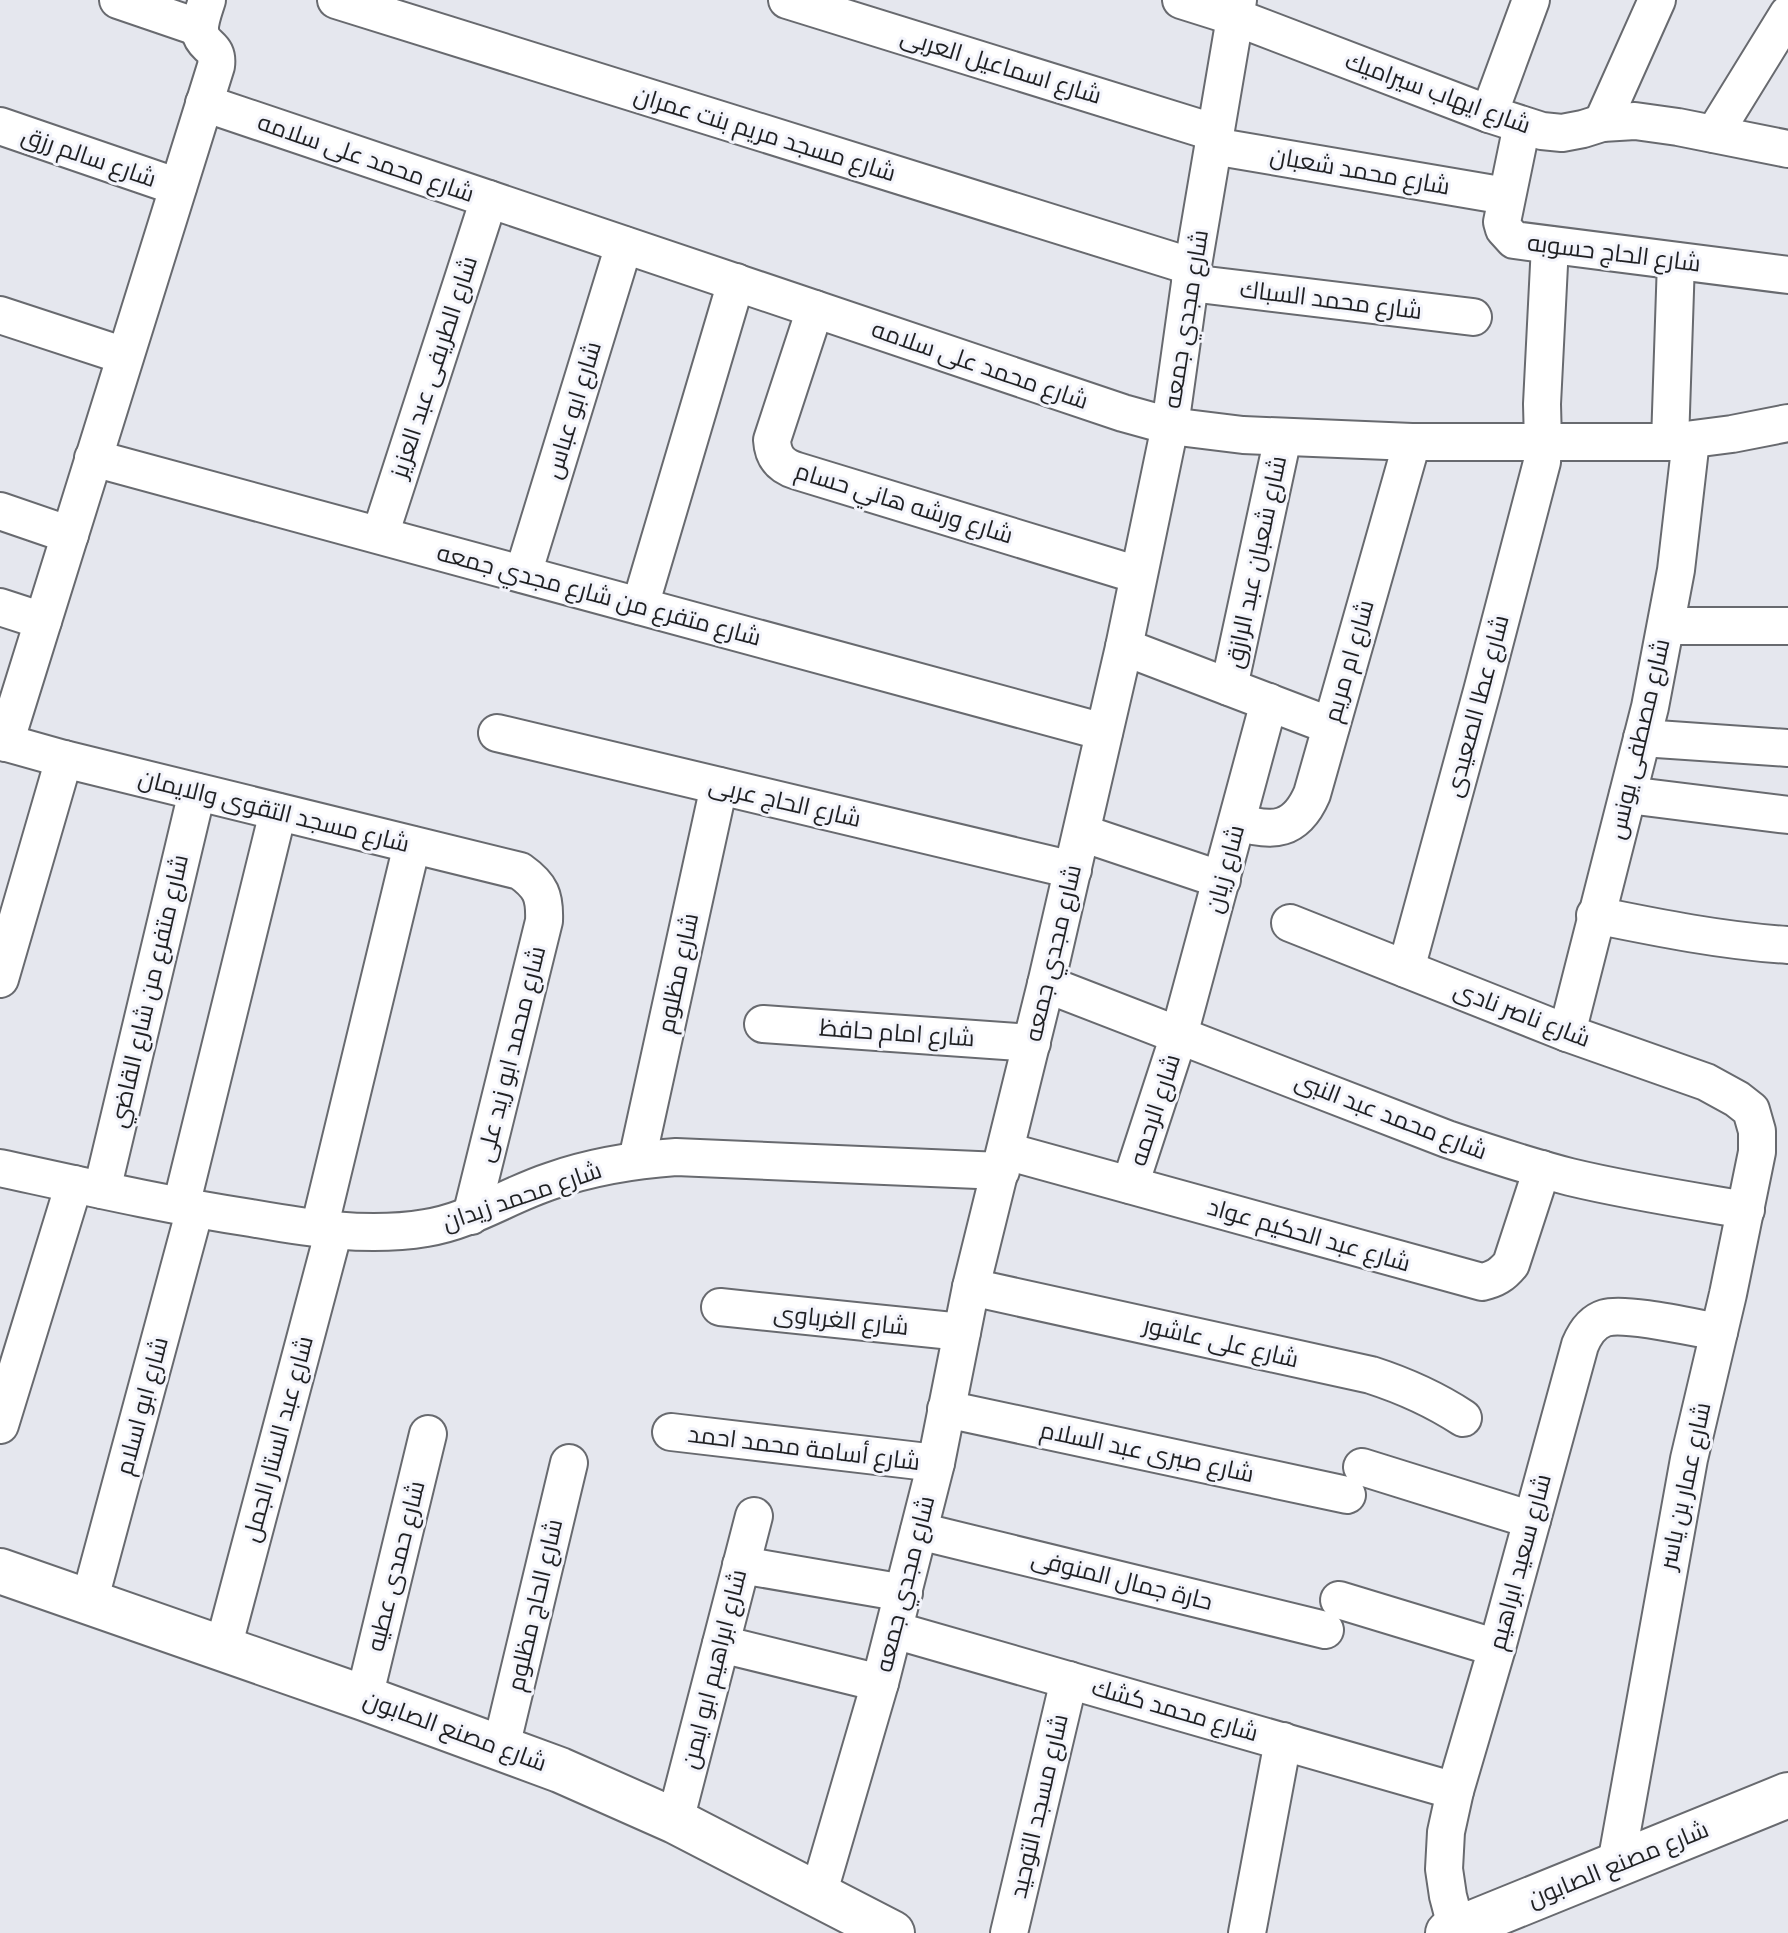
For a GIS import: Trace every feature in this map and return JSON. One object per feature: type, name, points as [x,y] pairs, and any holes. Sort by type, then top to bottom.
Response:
[{"type":"street","points":[[2,742],[43,621],[216,66],[217,56],[201,36],[204,14],[118,0]]},
{"type":"street","name":"شارع مسجد مريم بنت عمران","points":[[336,0],[1192,275]]},
{"type":"street","name":"شارع اسماعيل العربى","points":[[787,0],[1214,140]]},
{"type":"street","name":"شارع ايهاب سيراميك","points":[[1181,0],[1236,8],[1505,119],[1542,131],[1562,133],[1602,123],[1643,122],[1788,149]]},
{"type":"street","name":"شارع الحاج حسوبه","points":[[1531,0],[1505,119],[1506,196],[1502,222],[1508,236],[1514,240],[1788,275]]},
{"type":"street","points":[[1602,123],[1657,0]]},
{"type":"street","name":"شارع مجدي جمعه","points":[[818,1895],[880,1683],[936,1463],[971,1287],[1004,1161],[1124,647],[1170,426],[1236,8]]},
{"type":"street","points":[[1714,134],[1788,14]]},
{"type":"street","name":"شارع محمد على سلامه","points":[[204,103],[1123,413],[1170,426],[1283,437],[1543,443],[1681,441],[1788,423]]},
{"type":"street","name":"شارع سالم رزق","points":[[0,126],[178,187]]},
{"type":"street","name":"شارع محمد شعبان","points":[[1214,140],[1506,196]]},
{"type":"street","name":"شارع الطريفى عبد العزيز","points":[[380,535],[489,199]]},
{"type":"street","name":"شارع ابو عباس","points":[[523,574],[624,245]]},
{"type":"street","name":"شارع عطا الصعيدى","points":[[1406,969],[1542,462],[1550,245]]},
{"type":"street","name":"شارع مصطفى يونس","points":[[1567,1033],[1642,738],[1676,570],[1681,441],[1676,261]]},
{"type":"street","name":"شارع محمد السباك","points":[[1192,275],[1473,317]]},
{"type":"street","points":[[640,606],[736,282]]},
{"type":"street","name":"شارع ورشه هاني حسام","points":[[815,309],[772,440],[781,464],[1138,575]]},
{"type":"street","points":[[0,315],[125,356]]},
{"type":"street","name":"شارع شعبان عبد الرازق","points":[[1229,687],[1283,437]]},
{"type":"street","name":"شارع ام مريم","points":[[1238,822],[1267,829],[1282,826],[1306,808],[1412,442]]},
{"type":"street","name":"شارع متفرع من شارع مجدي جمعه","points":[[93,458],[1104,732]]},
{"type":"street","points":[[0,511],[70,535]]},
{"type":"street","points":[[0,607],[43,621]]},
{"type":"street","points":[[1666,626],[1788,626]]},
{"type":"street","points":[[1124,647],[1331,726]]},
{"type":"street","name":"شارع زيان","points":[[1179,1035],[1269,702]]},
{"type":"street","name":"شارع الحاج عربى","points":[[497,733],[1073,870]]},
{"type":"street","points":[[1642,738],[1788,748]]},
{"type":"street","name":"شارع مسجد التقوى والايمان","points":[[2,742],[520,871],[541,892]]},
{"type":"street","points":[[0,979],[13,882],[64,759]]},
{"type":"street","name":"شارع مظلوم","points":[[637,1160],[719,786]]},
{"type":"street","name":"شارع متفرع من شارع القاضي","points":[[0,1425],[88,1187],[197,792]]},
{"type":"street","points":[[1628,795],[1788,815]]},
{"type":"street","name":"شارع ابو اسلام","points":[[89,1602],[188,1208],[278,812]]},
{"type":"street","points":[[1082,833],[1222,880]]},
{"type":"street","name":"شارع عبد الستار الجمل","points":[[223,1648],[326,1230],[412,845]]},
{"type":"street","name":"شارع محمد ابو زيد على","points":[[471,1216],[544,921],[545,906],[541,892]]},
{"type":"street","points":[[1595,915],[1702,935],[1788,945]]},
{"type":"street","name":"شارع ناصر نادى","points":[[1290,923],[1567,1033],[1706,1082],[1751,1110]]},
{"type":"street","name":"شارع محمد عبد النبى","points":[[1046,984],[1509,1161],[1638,1191],[1746,1210]]},
{"type":"street","name":"شارع امام حافظ","points":[[763,1024],[1032,1043]]},
{"type":"street","name":"شارع الرحمه","points":[[1130,1185],[1179,1035]]},
{"type":"street","name":"شارع عمار بن ياسر","points":[[1616,1864],[1686,1474],[1746,1210],[1772,1154],[1757,1131],[1751,1110]]},
{"type":"street","name":"شارع محمد زيدان","points":[[0,1168],[188,1208],[326,1230],[382,1232],[427,1228],[471,1216],[549,1181],[592,1168],[637,1160],[1004,1161]]},
{"type":"street","name":"شارع عبد الحكيم عواد","points":[[1004,1161],[1130,1185],[1482,1282],[1503,1274],[1511,1264],[1542,1169]]},
{"type":"street","name":"شارع على عاشور","points":[[971,1287],[1371,1375],[1438,1401],[1463,1418]]},
{"type":"street","name":"شارع الغرباوى","points":[[720,1307],[962,1332]]},
{"type":"street","name":"شارع سعيد ابراهيم","points":[[1452,1932],[1444,1869],[1446,1832],[1455,1791],[1584,1335],[1592,1325],[1606,1318],[1627,1317],[1719,1332]]},
{"type":"street","name":"شارع صبرى عبد السلام","points":[[946,1409],[1355,1481],[1532,1520]]},
{"type":"street","name":"شارع أسامة محمد احمد","points":[[671,1432],[936,1463]]},
{"type":"street","name":"شارع حمدى عطيه","points":[[364,1698],[428,1434]]},
{"type":"street","name":"شارع الحاج مظلوم","points":[[501,1747],[569,1463]]},
{"type":"street","name":"شارع ابراهيم ابو ايمن","points":[[675,1821],[754,1516]]},
{"type":"street","name":"حارة جمال المنوفى","points":[[919,1531],[1497,1648]]},
{"type":"street","points":[[741,1565],[904,1593]]},
{"type":"street","name":"شارع مصنع الصابون","points":[[0,1571],[560,1770],[675,1821],[892,1933]]},
{"type":"street","name":"شارع محمد كشك","points":[[894,1630],[1455,1791]]},
{"type":"street","points":[[721,1644],[880,1683]]},
{"type":"street","name":"شارع مسجد التوحيد","points":[[1009,1933],[1069,1680]]},
{"type":"street","points":[[1247,1933],[1283,1741]]},
{"type":"street","name":"شارع مصنع الصابون","points":[[1452,1932],[1788,1795]]}]
